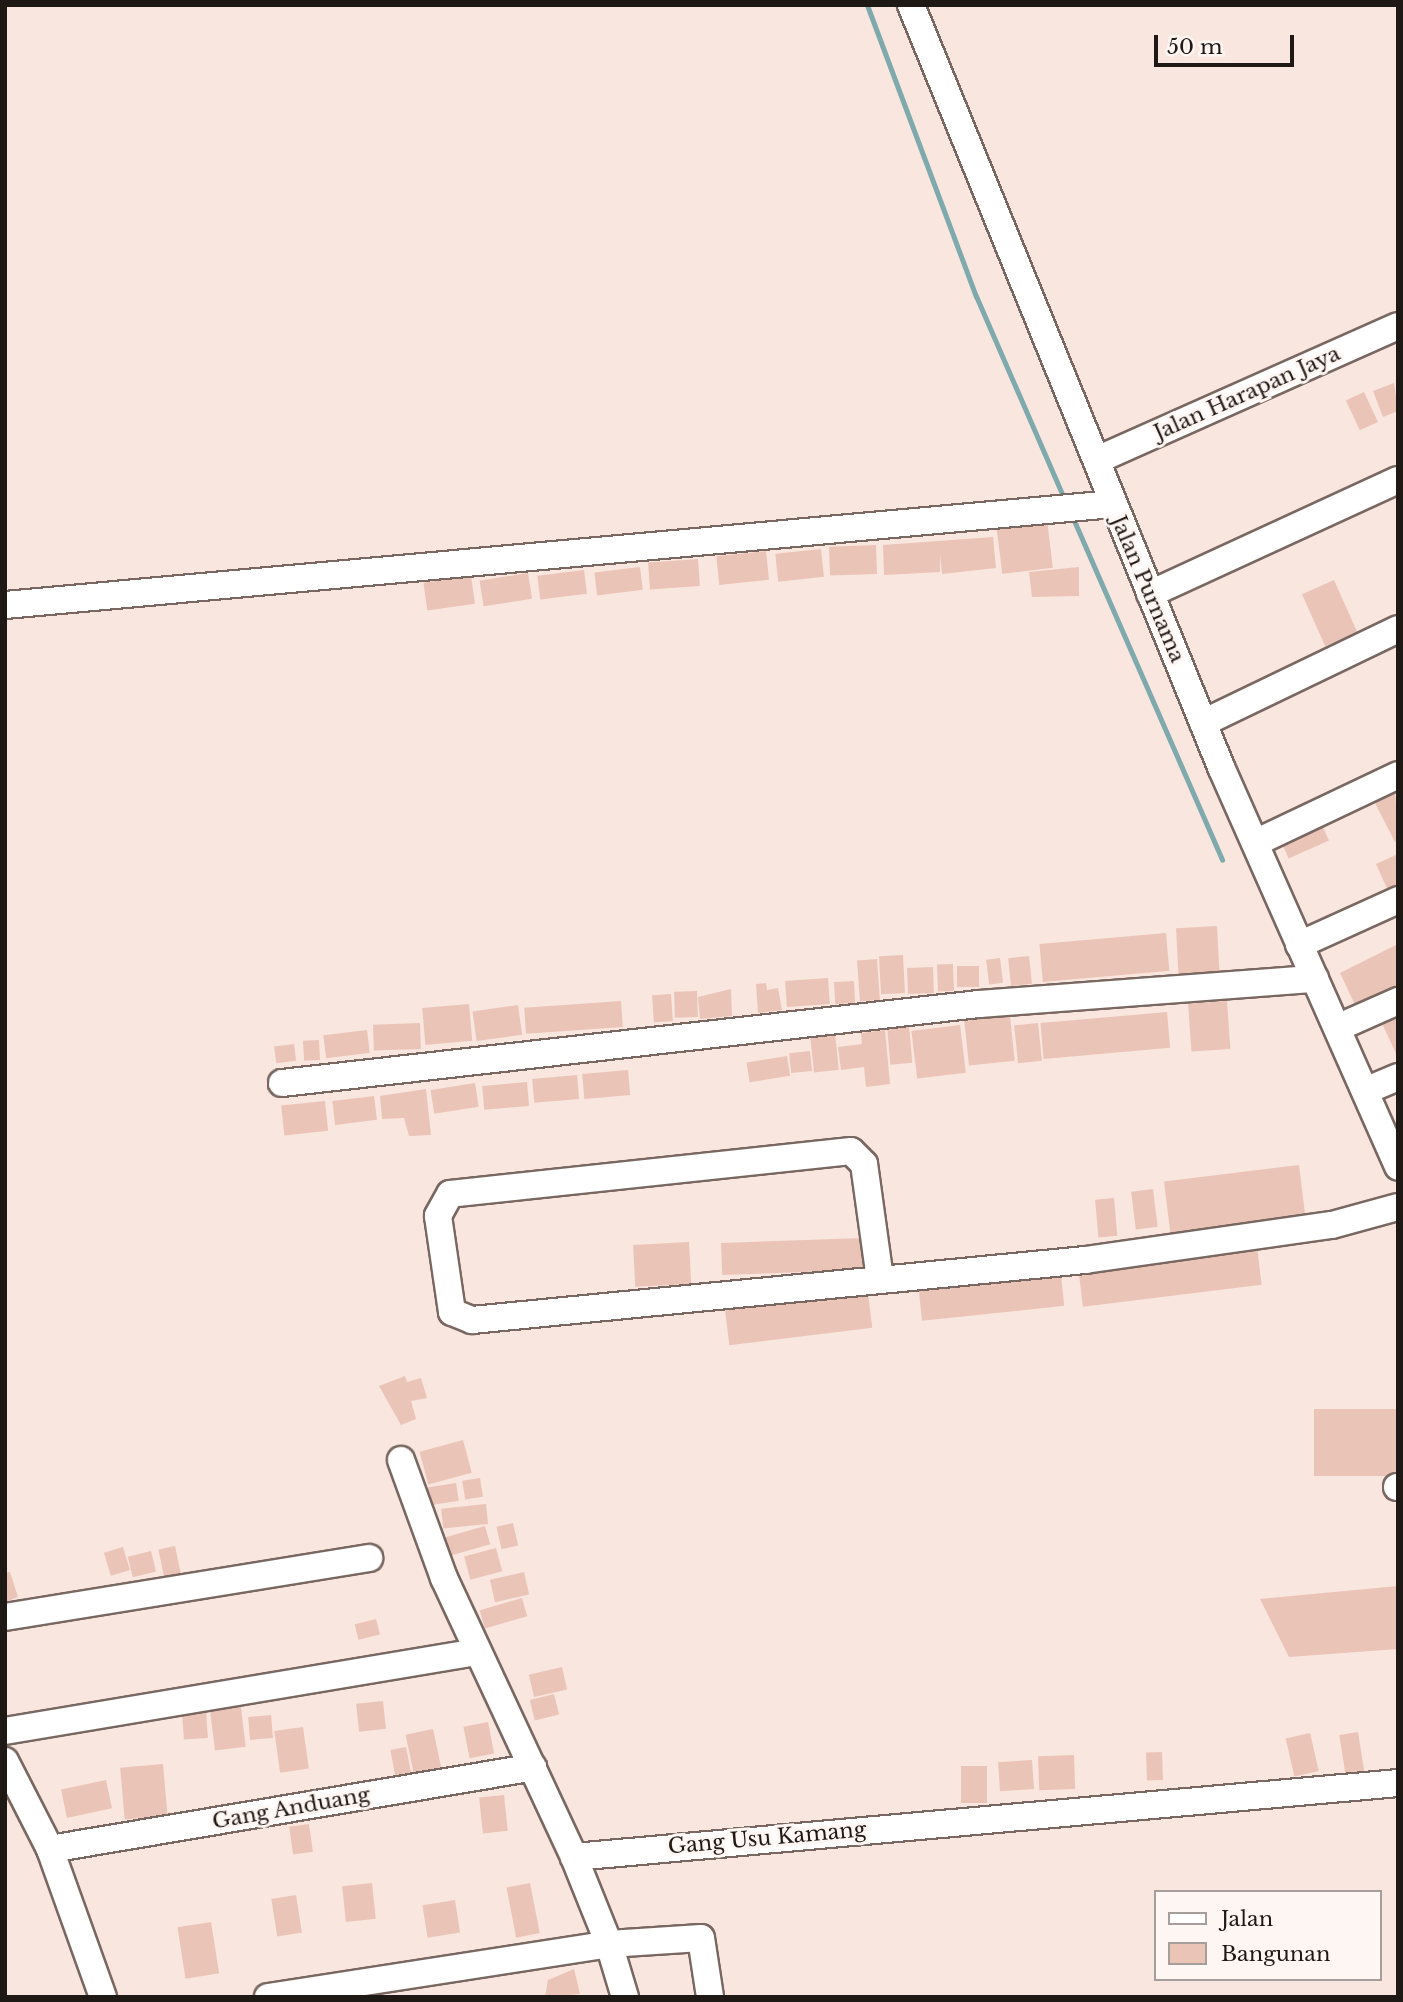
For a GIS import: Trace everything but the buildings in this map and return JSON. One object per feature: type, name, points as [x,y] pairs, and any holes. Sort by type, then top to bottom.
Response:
[{"type":"street","name":"Jalan Purnama","points":[[911,5],[1203,723],[1398,1167]]},
{"type":"street","name":"Jalan Harapan Jaya","points":[[1097,460],[1398,326]]},
{"type":"street","points":[[1150,594],[1398,480]]},
{"type":"street","points":[[5,605],[1112,504]]},
{"type":"street","points":[[1203,723],[1398,629]]},
{"type":"street","points":[[1255,843],[1398,775]]},
{"type":"street","points":[[1299,945],[1398,900]]},
{"type":"street","points":[[282,1083],[979,1004],[1314,979]]},
{"type":"street","points":[[1337,1028],[1398,1001]]},
{"type":"street","points":[[1365,1091],[1398,1077]]},
{"type":"street","points":[[880,1279],[864,1164],[851,1151],[450,1194],[438,1216],[452,1312],[472,1320],[880,1279],[1226,1240],[1332,1226],[1398,1207]]},
{"type":"street","points":[[401,1460],[477,1652],[574,1857],[609,1944],[625,1997]]},
{"type":"street","points":[[5,1617],[369,1558]]},
{"type":"street","points":[[5,1731],[477,1652]]},
{"type":"street","points":[[5,1761],[50,1849],[103,1997]]},
{"type":"street","name":"Gang Anduang","points":[[50,1849],[533,1767]]},
{"type":"street","name":"Gang Usu Kamang","points":[[574,1857],[1398,1783]]},
{"type":"street","points":[[268,1997],[609,1944],[701,1938],[710,1997]]},
{"type":"waterway","points":[[867,5],[976,296],[1065,501]]},
{"type":"waterway","points":[[1072,516],[1222,860]]}]
